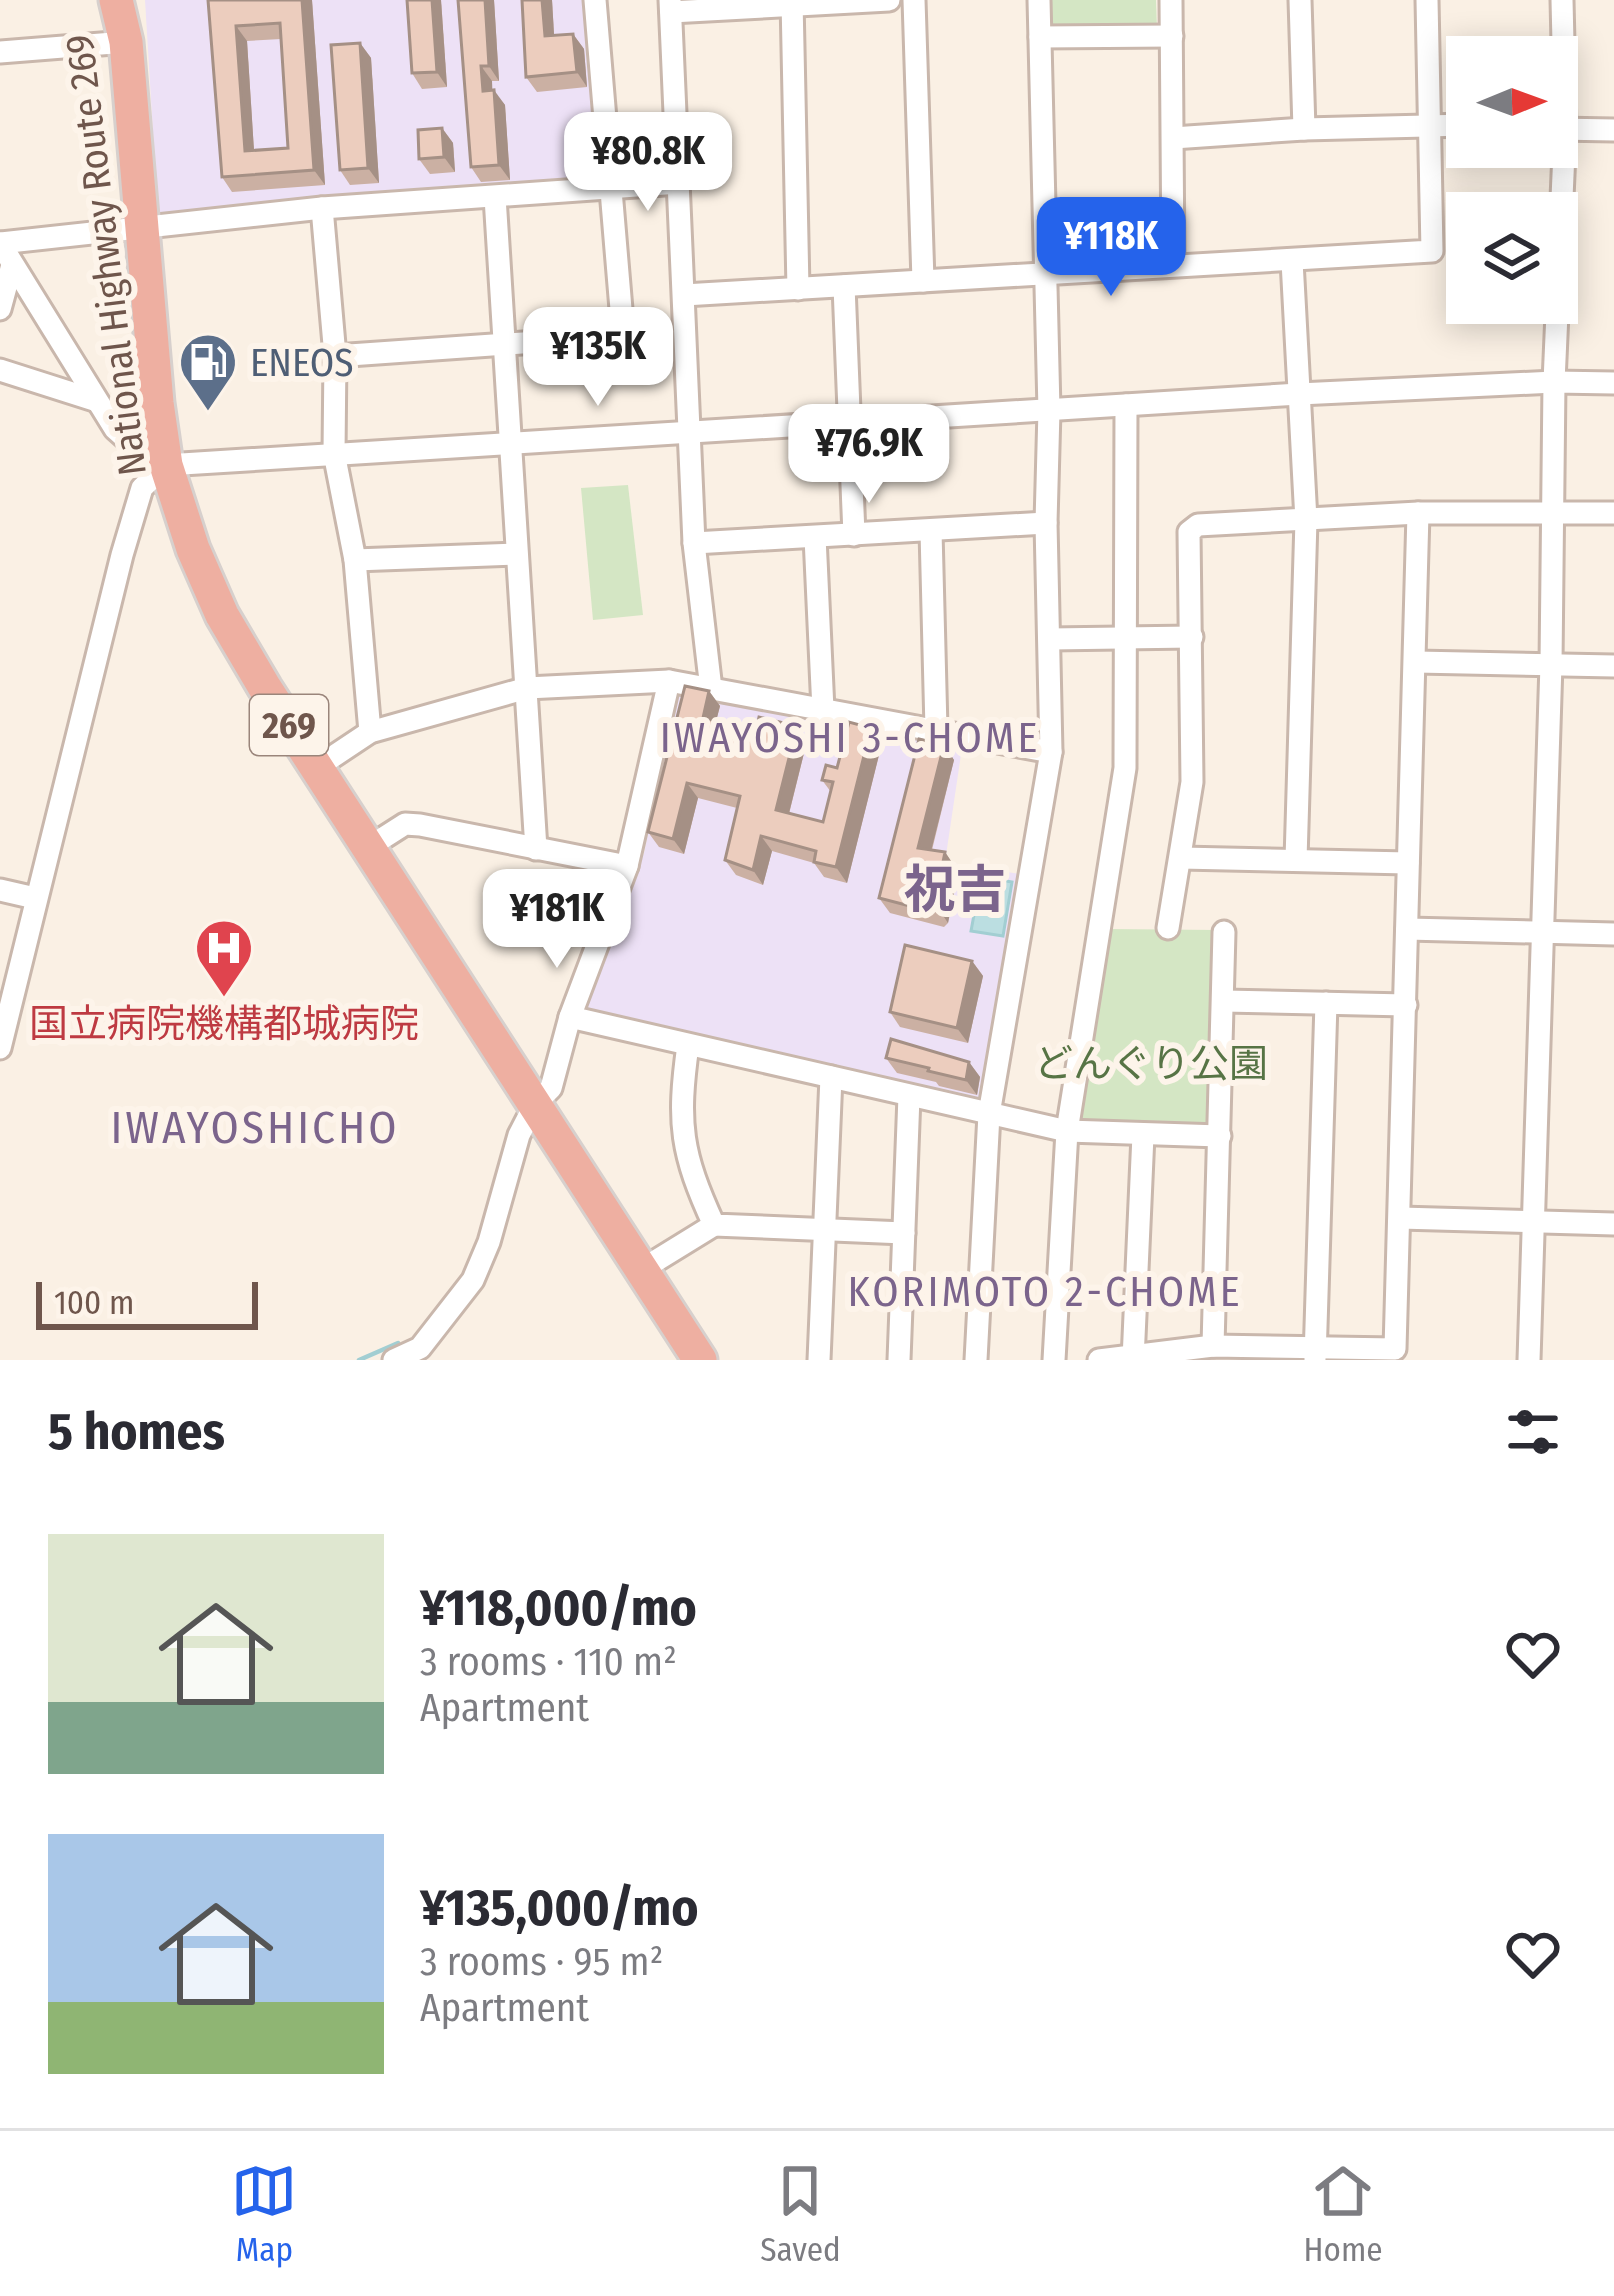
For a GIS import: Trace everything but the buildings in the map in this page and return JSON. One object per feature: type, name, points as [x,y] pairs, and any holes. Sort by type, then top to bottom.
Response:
[{"type":"highway","name":"National Highway Route 269","points":[[116,0],[126,42],[157,403],[166,465],[193,549],[222,615],[316,768],[700,1360]]},
{"type":"street","points":[[335,356],[608,337],[617,331],[622,321],[595,0]]},
{"type":"street","points":[[711,689],[694,543],[671,6],[889,0]]},
{"type":"street","points":[[914,0],[922,281]]},
{"type":"street","points":[[976,1360],[989,1114],[1051,752],[1039,0]]},
{"type":"street","points":[[1171,0],[1173,265]]},
{"type":"street","points":[[1300,0],[1304,129]]},
{"type":"street","points":[[684,295],[1432,250],[1427,0]]},
{"type":"street","points":[[1562,0],[1562,36]]},
{"type":"street","points":[[792,3],[798,289]]},
{"type":"street","points":[[1040,37],[1172,35]]},
{"type":"street","points":[[0,52],[126,42]]},
{"type":"street","points":[[1173,139],[1446,124]]},
{"type":"street","points":[[1578,129],[1614,130]]},
{"type":"street","points":[[1529,1360],[1555,512],[1560,168]]},
{"type":"street","points":[[679,183],[322,208],[0,243],[94,400],[133,446],[166,465],[1299,394],[1614,383]]},
{"type":"street","points":[[495,196],[536,849]]},
{"type":"street","points":[[322,208],[335,356],[334,453],[355,560],[370,732]]},
{"type":"street","points":[[1292,261],[1306,520],[1296,860]]},
{"type":"street","points":[[0,309],[12,266]]},
{"type":"street","points":[[844,286],[854,536]]},
{"type":"street","points":[[0,370],[94,400]]},
{"type":"street","points":[[1054,1360],[1067,1131],[1125,768],[1126,405]]},
{"type":"street","points":[[0,1048],[142,488],[166,465]]},
{"type":"street","points":[[1099,1360],[1213,1346],[1315,1354],[1395,1349],[1418,513]]},
{"type":"street","points":[[1168,928],[1192,782],[1189,532],[1198,525],[1418,513],[1614,513]]},
{"type":"street","points":[[694,543],[1046,523]]},
{"type":"street","points":[[931,532],[936,730]]},
{"type":"street","points":[[815,537],[823,710]]},
{"type":"street","points":[[355,560],[516,554]]},
{"type":"street","points":[[1050,639],[1192,638]]},
{"type":"street","points":[[1416,662],[1614,666]]},
{"type":"street","points":[[316,768],[370,732],[527,688],[669,681],[1051,752]]},
{"type":"street","points":[[394,1360],[427,1354],[473,1280],[489,1242],[519,1135],[535,1104],[551,1088],[570,1017],[627,866],[669,681]]},
{"type":"street","points":[[369,847],[405,824],[627,866]]},
{"type":"street","points":[[1181,858],[1408,862]]},
{"type":"street","points":[[0,890],[35,898]]},
{"type":"street","points":[[1407,929],[1614,934]]},
{"type":"street","points":[[1213,1346],[1224,932]]},
{"type":"street","points":[[1224,1001],[1406,1005]]},
{"type":"street","points":[[1315,1354],[1326,1003]]},
{"type":"street","points":[[570,1017],[1067,1131],[1220,1136]]},
{"type":"street","points":[[688,1045],[683,1147],[715,1225]]},
{"type":"street","points":[[819,1360],[831,1077]]},
{"type":"street","points":[[898,1360],[909,1096]]},
{"type":"street","points":[[1132,1357],[1143,1135]]},
{"type":"street","points":[[1400,1218],[1614,1224]]},
{"type":"street","points":[[641,1270],[715,1225],[904,1233]]},
{"type":"shaded area","points":[[145,0],[585,0],[601,175],[596,181],[158,216]]},
{"type":"shaded area","points":[[687,691],[963,741],[945,862],[1024,878],[986,1102],[598,1019],[586,1009],[644,853],[676,695]]},
{"type":"green space","points":[[1043,0],[1156,0],[1157,29],[1043,31]]},
{"type":"green space","points":[[628,485],[643,615],[593,620],[581,488]]},
{"type":"green space","name":"どんぐり公園","points":[[1107,929],[1217,930],[1213,1125],[1206,1129],[1078,1122]]},
{"type":"water","points":[[981,877],[1012,882],[1003,936],[971,931]]},
{"type":"waterway","points":[[359,1360],[398,1343]]},
{"type":"place","name":"ENEOS","points":[[208,413]]},
{"type":"place","name":"国立病院機構都城病院","points":[[224,999]]},
{"type":"district","name":"IWAYOSHI 3-CHOME","points":[[850,737]]},
{"type":"district","name":"祝吉","points":[[955,889]]},
{"type":"district","name":"IWAYOSHICHO","points":[[255,1127]]},
{"type":"district","name":"KORIMOTO 2-CHOME","points":[[1045,1291]]}]
